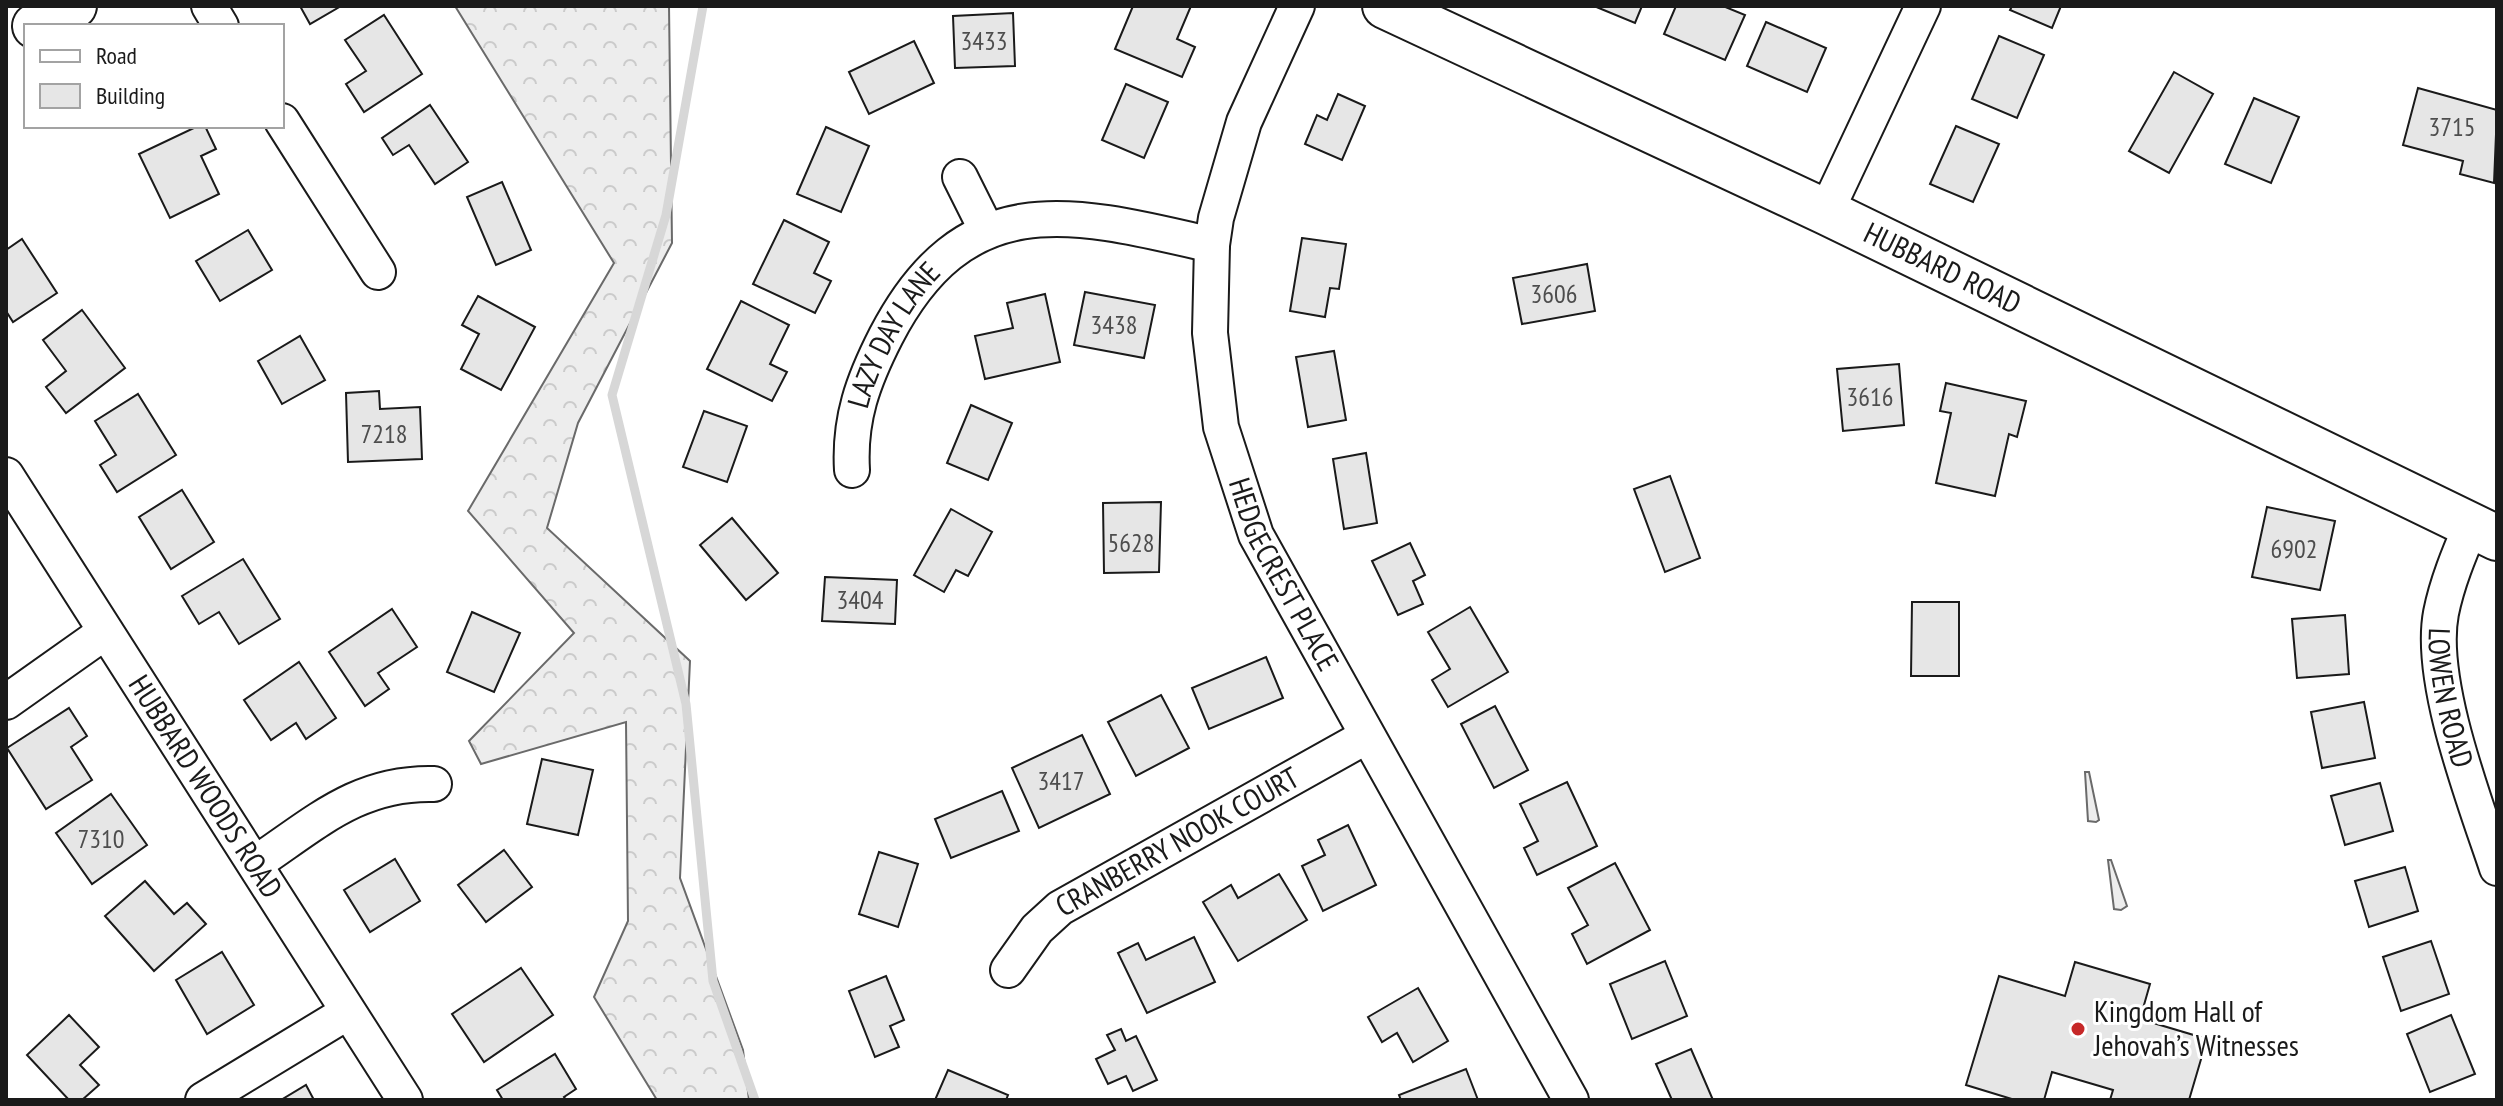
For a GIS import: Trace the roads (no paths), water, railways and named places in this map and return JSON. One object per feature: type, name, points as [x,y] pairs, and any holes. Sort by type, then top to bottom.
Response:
[{"type":"main road","points":[[39,24],[74,6]]},
{"type":"main road","name":"HUBBARD ROAD","points":[[1385,6],[1826,212],[2484,532]]},
{"type":"main road","points":[[6,41],[24,32]]},
{"type":"street","points":[[209,6],[220,24]]},
{"type":"street","name":"HEDGECREST PLACE","points":[[1297,6],[1244,122],[1225,179],[1212,245],[1210,333],[1221,427],[1256,535],[1571,1100]]},
{"type":"street","points":[[1826,212],[1923,6]]},
{"type":"street","points":[[284,124],[378,272]]},
{"type":"street","points":[[960,177],[986,229]]},
{"type":"street","name":"LAZY DAY LANE","points":[[852,470],[852,422],[859,395],[892,324],[912,292],[957,248],[986,229],[1017,221],[1080,219],[1119,223],[1212,245]]},
{"type":"street","name":"HUBBARD WOODS ROAD","points":[[6,475],[405,1100]]},
{"type":"street","name":"LOWEN ROAD","points":[[2484,532],[2456,561],[2439,633],[2443,675],[2455,728],[2497,868]]},
{"type":"street","points":[[6,702],[105,632]]},
{"type":"street","name":"CRANBERRY NOOK COURT","points":[[1008,970],[1037,929],[1060,908],[1367,736]]},
{"type":"street","points":[[256,863],[343,804],[364,794],[404,784],[434,784]]},
{"type":"street","points":[[203,1100],[348,1012]]},
{"type":"waterway","points":[[703,6],[666,215],[612,395],[686,704],[713,981],[755,1100]]},
{"type":"place","name":"Kingdom Hall of Jehovah’s Witnesses","points":[[2078,1029]]}]
